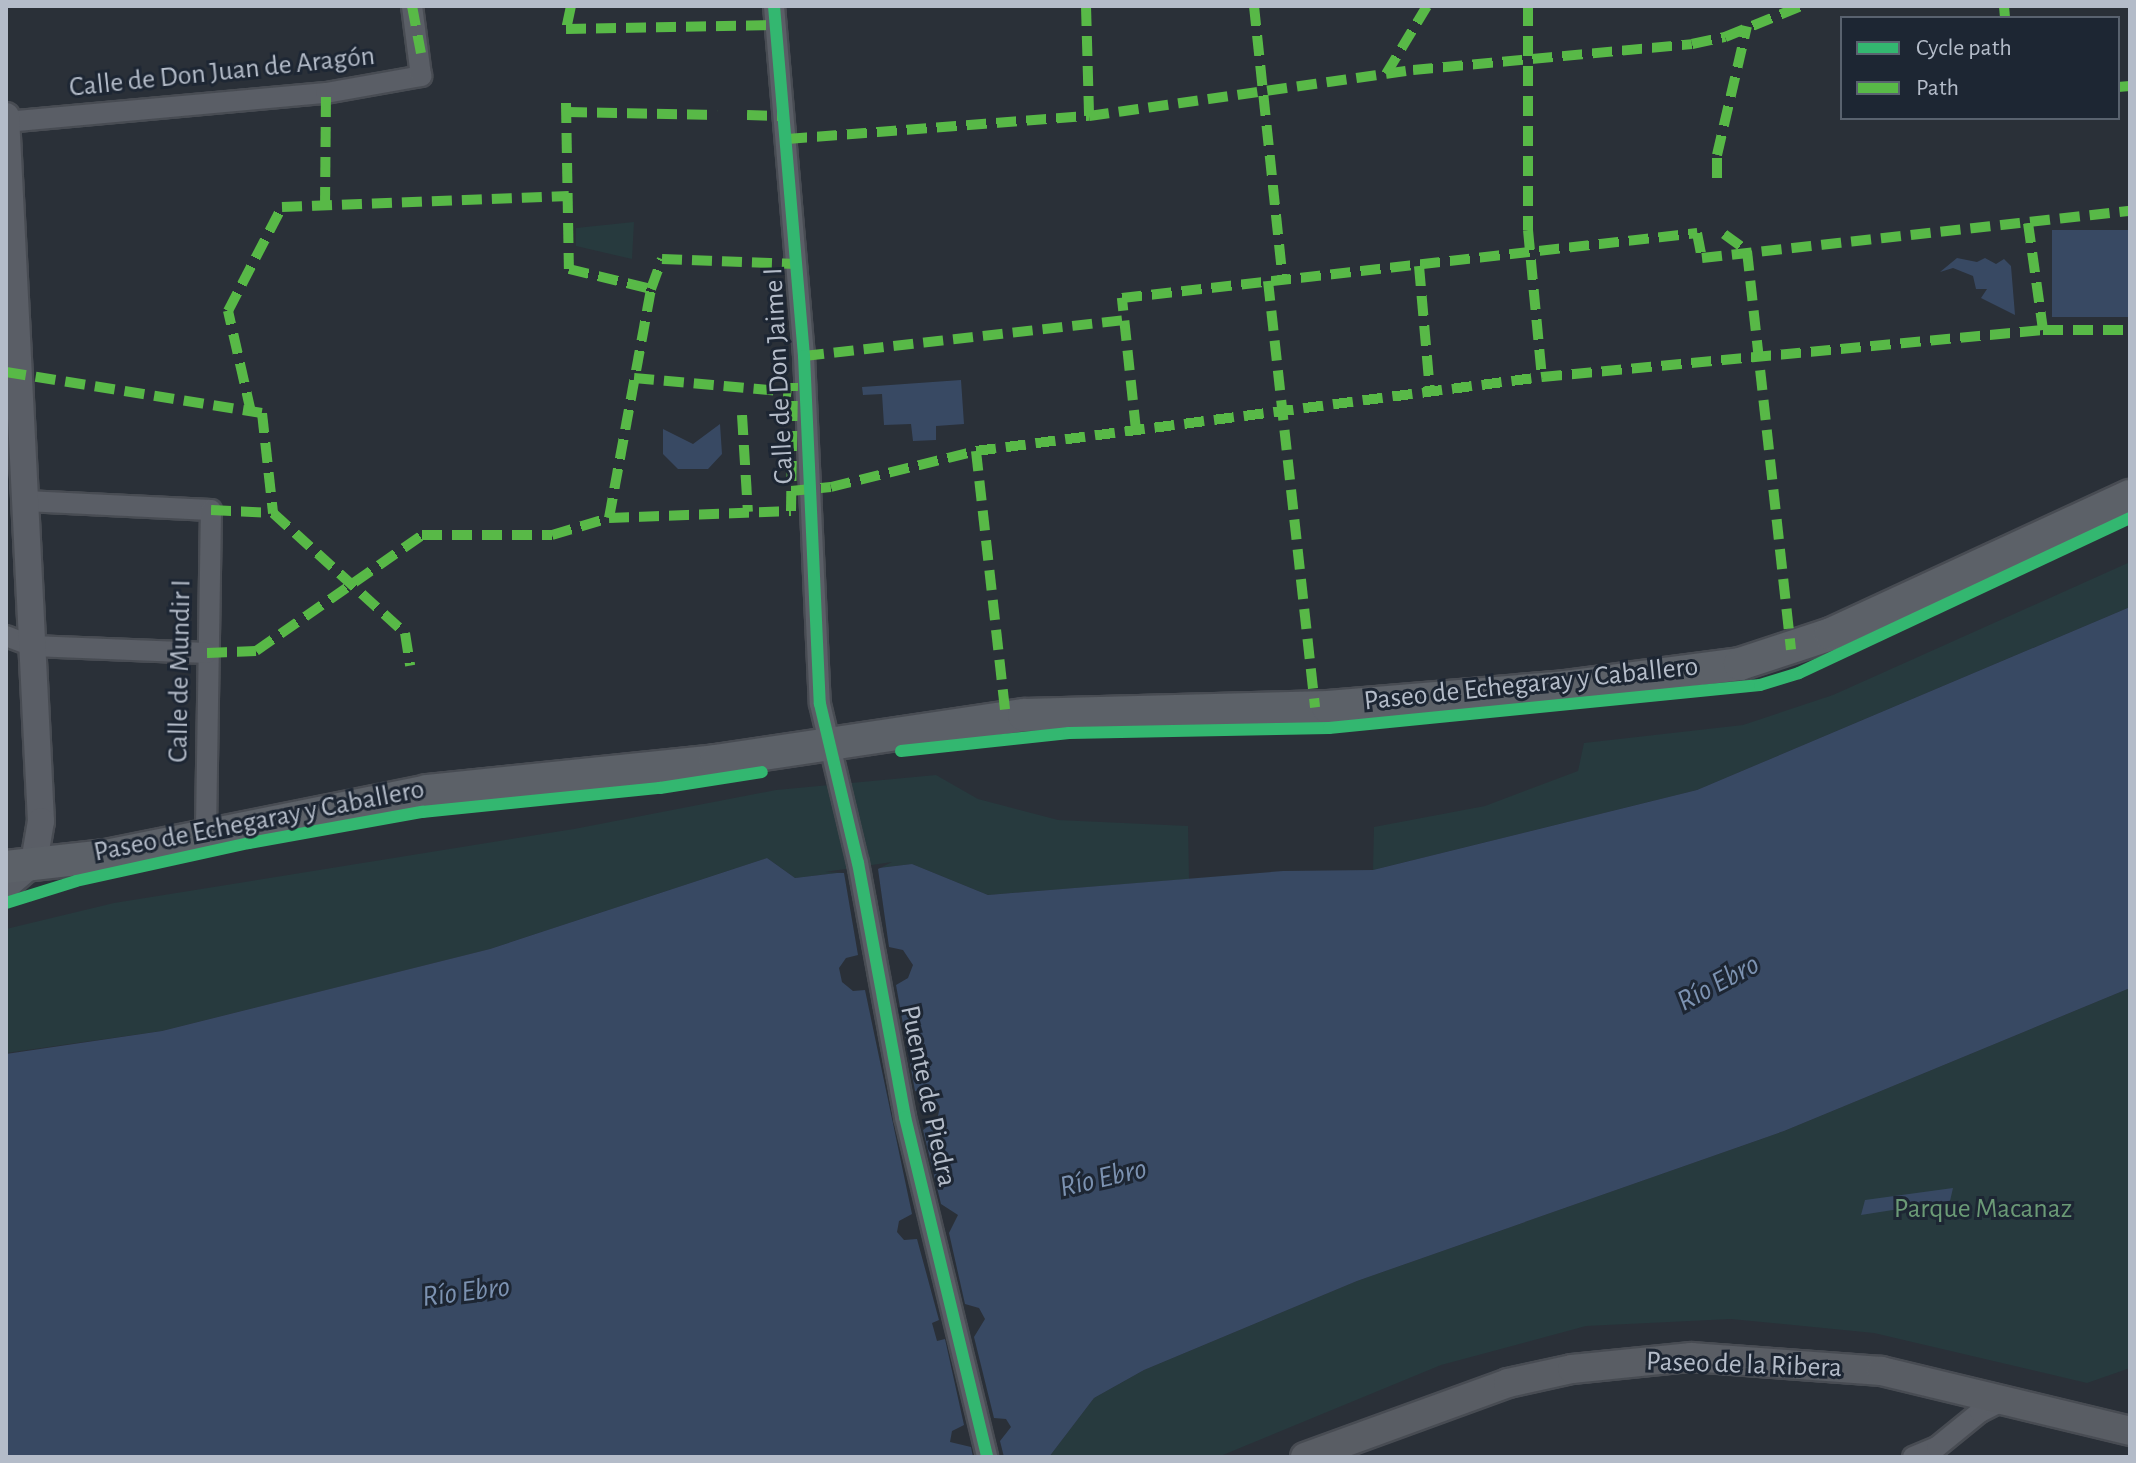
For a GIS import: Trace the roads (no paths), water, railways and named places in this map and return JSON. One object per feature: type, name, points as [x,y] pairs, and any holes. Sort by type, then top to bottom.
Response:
[{"type":"main road","name":"Paseo de Echegaray y Caballero","points":[[6,888],[106,856],[206,833],[427,791],[716,761],[1024,715],[1328,707],[1564,687],[1740,664],[1831,634],[2130,496]]},
{"type":"main road","name":"Paseo de Echegaray y Caballero","points":[[20,864],[106,856]]},
{"type":"main road","name":"Paseo de la Ribera","points":[[1305,1457],[1508,1383],[1631,1361],[1691,1357],[1811,1363],[1917,1378],[2130,1431]]},
{"type":"street","name":"Calle de Don Juan de Aragón","points":[[6,120],[326,93],[421,76],[421,53],[412,6]]},
{"type":"street","name":"Calle de Don Jaime I","points":[[774,6],[804,356],[820,704],[830,742]]},
{"type":"street","points":[[6,120],[12,374],[25,501],[41,821],[6,888]]},
{"type":"street","name":"Calle de Mundir I","points":[[25,501],[211,510],[206,833]]},
{"type":"street","points":[[6,636],[32,646],[207,653]]},
{"type":"street","name":"Puente de Piedra","points":[[830,742],[905,1117],[987,1457]]},
{"type":"street","points":[[1913,1457],[1937,1447],[1980,1412],[2004,1400]]},
{"type":"water","points":[[2052,230],[2130,230],[2130,317],[2052,317]]},
{"type":"water","points":[[1957,258],[1977,262],[1985,258],[1996,264],[2004,259],[2011,266],[2015,315],[1981,298],[1987,289],[1976,289],[1973,276],[1953,268],[1940,272]]},
{"type":"water","points":[[961,380],[964,424],[936,426],[936,440],[913,441],[911,424],[884,425],[882,394],[863,395],[862,387]]},
{"type":"water","points":[[720,424],[722,454],[708,469],[678,469],[663,454],[663,429],[693,444]]},
{"type":"water","name":"Río Ebro","points":[[2130,607],[2130,988],[1784,1131],[1357,1281],[1144,1370],[1094,1398],[1049,1457],[6,1457],[6,1054],[162,1031],[490,949],[767,858],[795,878],[912,864],[988,895],[1283,871],[1373,870],[1697,790]]},
{"type":"water","points":[[1953,1188],[1950,1201],[1861,1215],[1865,1200]]},
{"type":"park label","name":"Parque Macanaz","points":[[1983,1209]]}]
